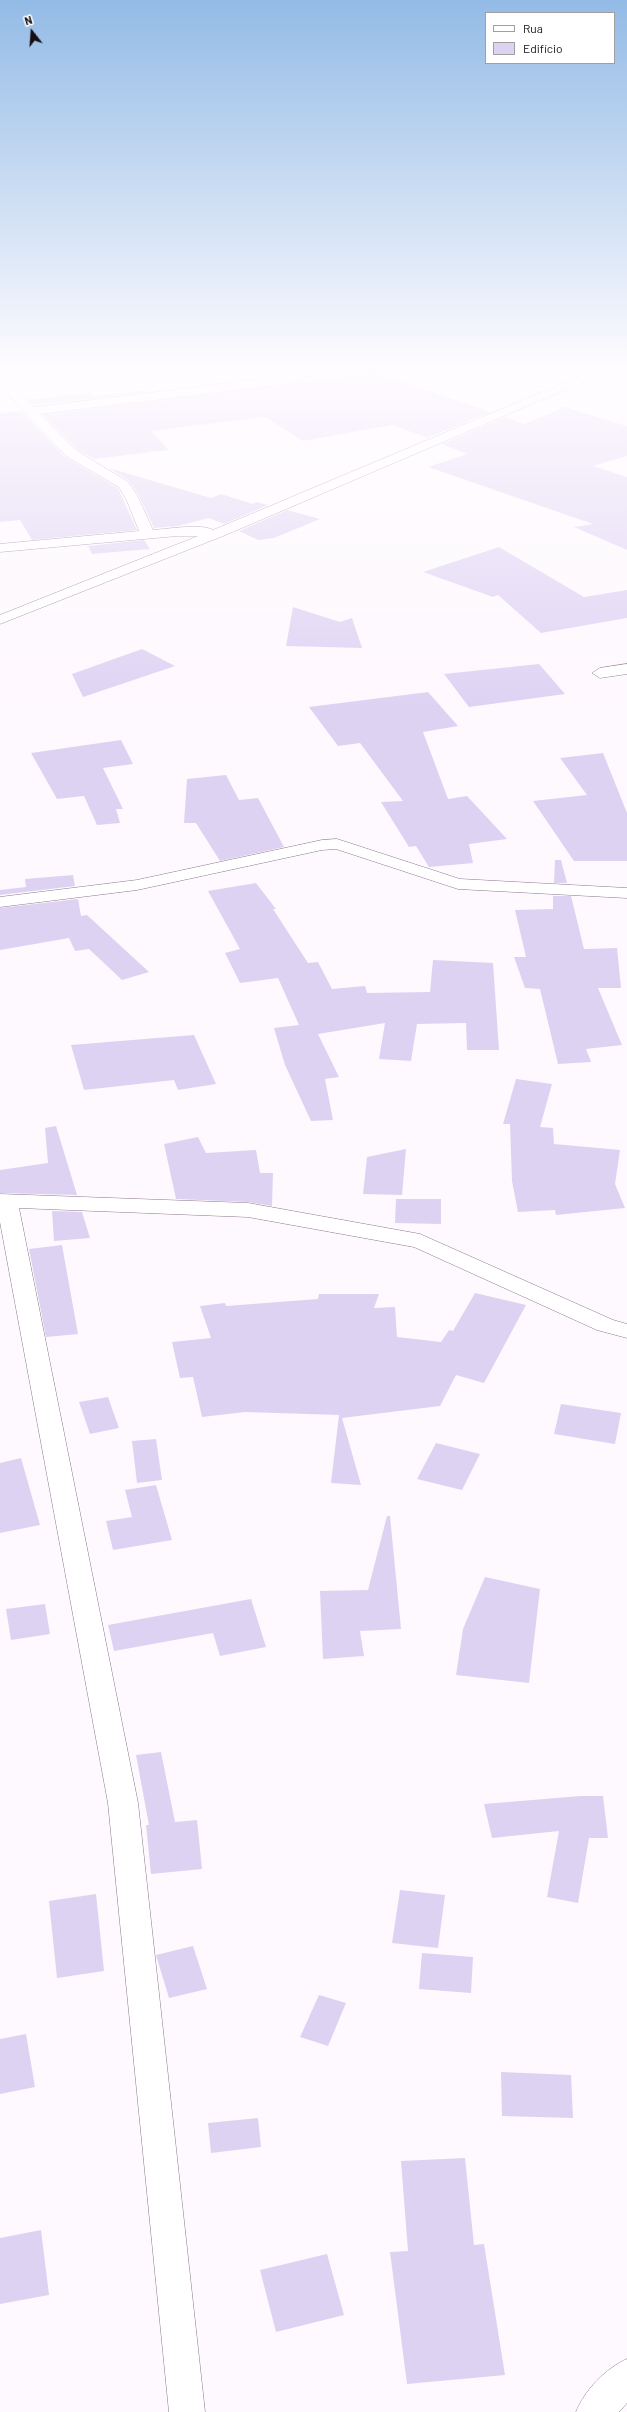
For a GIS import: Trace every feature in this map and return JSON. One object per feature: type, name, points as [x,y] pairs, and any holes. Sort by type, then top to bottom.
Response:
[{"type":"street","points":[[122,484],[128,489],[148,535]]},
{"type":"street","points":[[0,620],[218,533],[331,484]]},
{"type":"street","points":[[0,548],[183,532],[218,533]]},
{"type":"street","points":[[600,674],[627,669]]},
{"type":"street","points":[[0,902],[137,885],[322,845],[337,844],[458,884],[627,893]]},
{"type":"street","points":[[187,2412],[123,1803],[4,1201],[248,1210],[420,1241],[606,1325],[627,1331]]},
{"type":"street","points":[[594,2412],[627,2377]]},
{"type":"building","points":[[0,484],[110,484],[118,488],[137,530],[32,540],[20,520],[0,522]]},
{"type":"building","points":[[131,484],[162,484],[211,498],[221,494],[253,504],[256,502],[268,505],[224,524],[209,518],[178,526],[154,528],[138,494]]},
{"type":"building","points":[[476,484],[627,484],[627,550],[574,527],[593,524]]},
{"type":"building","points":[[287,510],[320,519],[274,538],[258,540],[239,531]]},
{"type":"building","points":[[144,540],[150,549],[92,554],[88,546]]},
{"type":"building","points":[[499,547],[584,597],[627,590],[627,618],[541,633],[498,595],[493,597],[423,572]]},
{"type":"building","points":[[293,607],[340,622],[352,618],[362,648],[286,646]]},
{"type":"building","points":[[142,649],[175,666],[83,697],[72,674]]},
{"type":"building","points":[[539,664],[565,694],[469,707],[444,674]]},
{"type":"building","points":[[428,692],[458,726],[423,732],[448,799],[467,796],[507,839],[469,844],[473,863],[429,867],[416,846],[409,847],[381,802],[403,801],[360,743],[338,746],[309,707]]},
{"type":"building","points":[[121,740],[133,764],[103,768],[123,809],[116,809],[120,823],[97,825],[84,796],[57,799],[31,753]]},
{"type":"building","points":[[603,753],[627,813],[627,861],[574,861],[533,801],[587,795],[560,758]]},
{"type":"building","points":[[226,775],[239,800],[258,798],[284,847],[220,861],[196,823],[184,823],[187,779]]},
{"type":"building","points":[[555,860],[561,860],[567,883],[554,883]]},
{"type":"building","points":[[73,875],[75,886],[0,895],[0,890],[26,887],[25,879]]},
{"type":"building","points":[[256,883],[276,909],[273,909],[308,963],[318,962],[332,989],[365,986],[367,993],[430,992],[433,960],[493,963],[499,1050],[467,1050],[466,1023],[417,1024],[411,1061],[379,1059],[385,1023],[318,1034],[339,1077],[325,1079],[333,1120],[311,1121],[285,1065],[274,1028],[299,1025],[278,978],[240,983],[225,953],[240,949],[208,891]]},
{"type":"building","points":[[553,896],[571,896],[584,949],[617,948],[621,988],[598,988],[622,1045],[586,1049],[591,1062],[558,1064],[540,989],[525,988],[514,957],[526,957],[515,910],[553,909]]},
{"type":"building","points":[[78,899],[81,916],[87,915],[149,972],[122,980],[89,949],[75,951],[69,938],[0,950],[0,908]]},
{"type":"building","points":[[194,1035],[216,1084],[178,1090],[174,1080],[84,1090],[71,1045]]},
{"type":"building","points":[[516,1079],[552,1084],[540,1127],[553,1128],[554,1144],[620,1150],[615,1184],[625,1208],[556,1215],[555,1210],[518,1212],[512,1181],[510,1124],[503,1124]]},
{"type":"building","points":[[56,1126],[77,1195],[0,1193],[0,1170],[48,1163],[45,1128]]},
{"type":"building","points":[[198,1137],[206,1153],[256,1150],[260,1173],[273,1173],[272,1206],[248,1202],[176,1199],[164,1144]]},
{"type":"building","points":[[406,1149],[402,1195],[363,1194],[367,1157]]},
{"type":"building","points":[[396,1199],[441,1199],[441,1224],[395,1223]]},
{"type":"building","points":[[52,1211],[82,1212],[90,1238],[54,1241]]},
{"type":"building","points":[[62,1245],[78,1334],[46,1337],[29,1249]]},
{"type":"building","points":[[475,1293],[526,1305],[484,1383],[456,1375],[440,1406],[342,1418],[361,1485],[331,1483],[339,1415],[245,1412],[202,1417],[193,1377],[180,1378],[172,1342],[211,1338],[200,1306],[225,1303],[226,1306],[318,1299],[319,1294],[379,1294],[374,1308],[395,1307],[397,1337],[441,1342],[449,1330],[453,1331]]},
{"type":"building","points":[[108,1397],[119,1428],[90,1434],[79,1402]]},
{"type":"building","points":[[561,1404],[621,1413],[615,1444],[554,1434]]},
{"type":"building","points":[[156,1439],[162,1480],[137,1483],[132,1441]]},
{"type":"building","points":[[436,1443],[480,1454],[462,1490],[417,1479]]},
{"type":"building","points":[[21,1458],[40,1525],[0,1533],[0,1463]]},
{"type":"building","points":[[156,1485],[172,1540],[113,1550],[106,1521],[132,1517],[125,1490]]},
{"type":"building","points":[[387,1516],[390,1516],[401,1629],[360,1631],[364,1656],[323,1659],[320,1591],[368,1590]]},
{"type":"building","points":[[485,1577],[540,1589],[529,1683],[456,1675],[463,1629]]},
{"type":"building","points":[[251,1599],[266,1647],[220,1656],[213,1633],[114,1651],[108,1625]]},
{"type":"building","points":[[45,1604],[50,1634],[11,1640],[6,1609]]},
{"type":"building","points":[[161,1752],[175,1822],[197,1820],[202,1869],[151,1874],[146,1825],[149,1825],[136,1755]]},
{"type":"building","points":[[581,1796],[603,1796],[608,1838],[589,1838],[578,1903],[547,1897],[559,1831],[492,1838],[484,1804]]},
{"type":"building","points":[[400,1890],[445,1895],[438,1948],[392,1943]]},
{"type":"building","points":[[96,1894],[104,1971],[57,1978],[49,1901]]},
{"type":"building","points":[[193,1946],[207,1989],[169,1998],[156,1955]]},
{"type":"building","points":[[422,1953],[473,1957],[471,1993],[419,1989]]},
{"type":"building","points":[[319,1995],[346,2003],[328,2046],[300,2037]]},
{"type":"building","points":[[26,2034],[35,2087],[0,2094],[0,2039]]},
{"type":"building","points":[[501,2072],[571,2075],[573,2118],[502,2116]]},
{"type":"building","points":[[258,2118],[261,2147],[211,2153],[208,2123]]},
{"type":"building","points":[[465,2158],[474,2245],[484,2244],[505,2375],[407,2384],[390,2252],[408,2251],[401,2161]]},
{"type":"building","points":[[41,2230],[49,2295],[0,2304],[0,2238]]},
{"type":"building","points":[[327,2254],[344,2315],[276,2332],[260,2270]]}]
